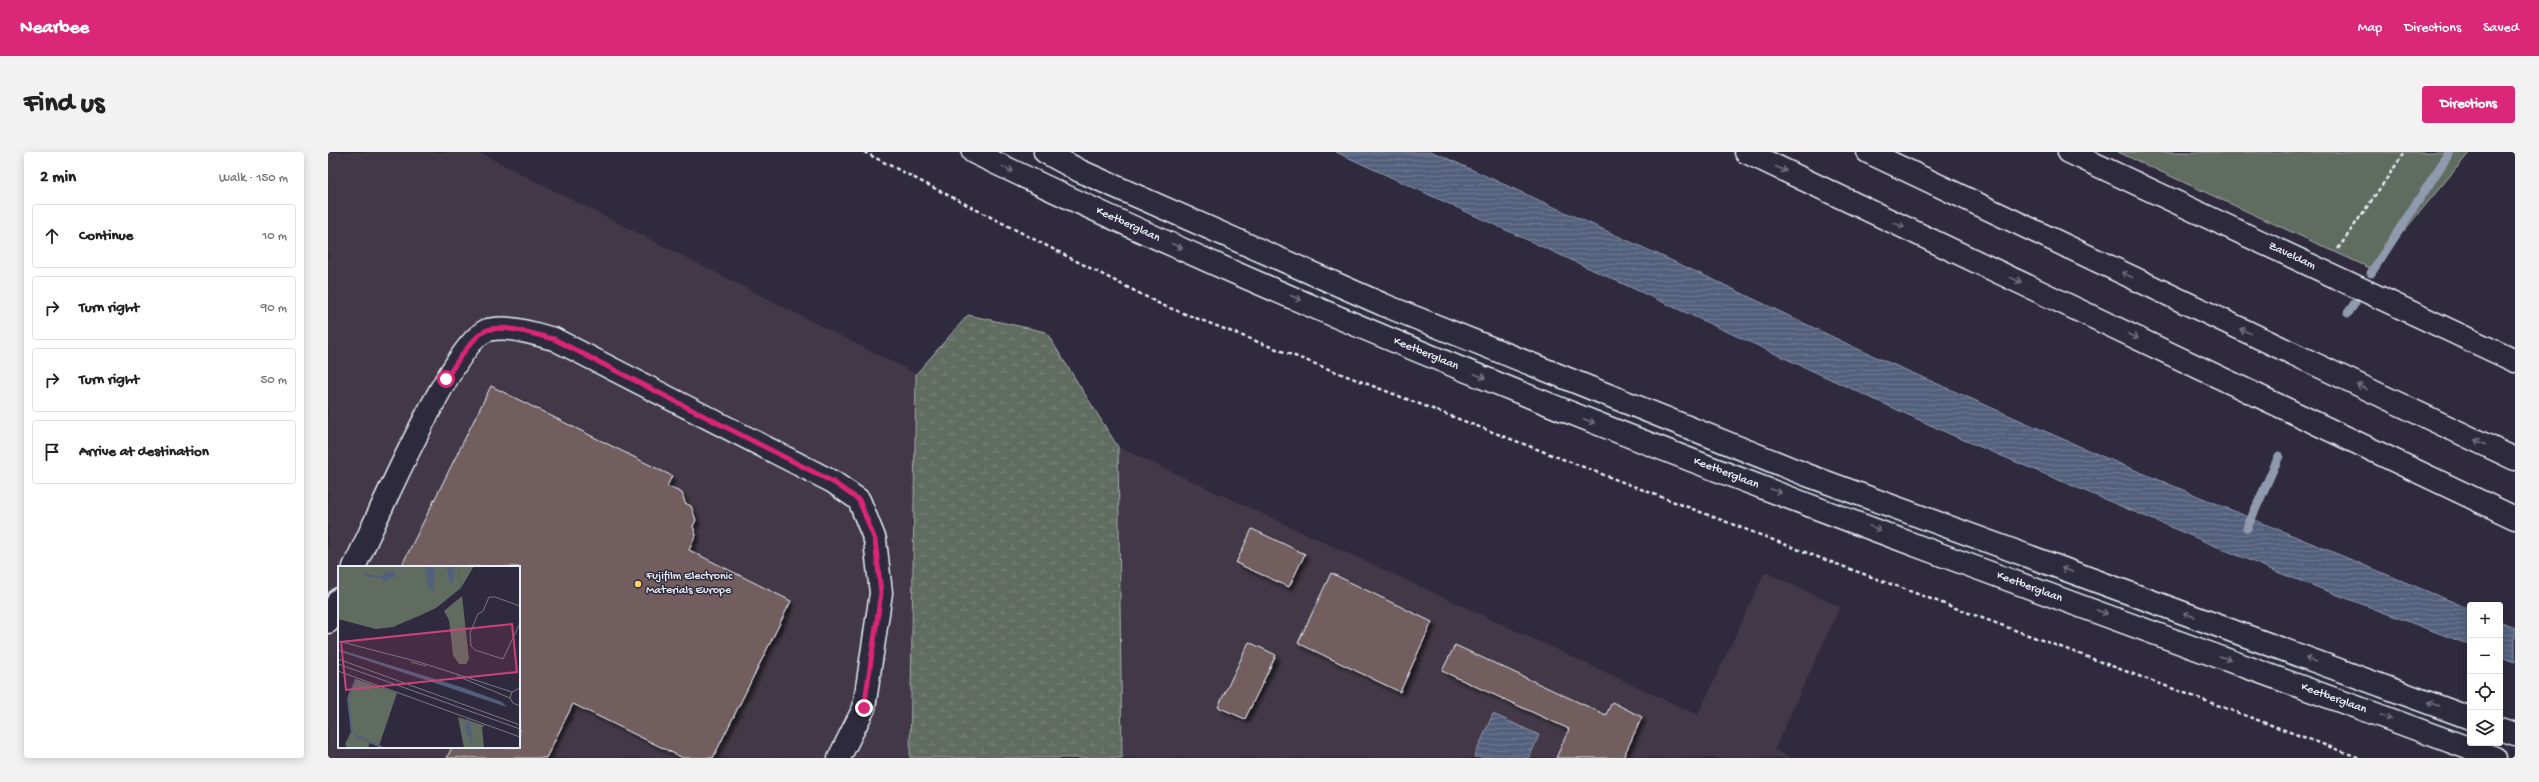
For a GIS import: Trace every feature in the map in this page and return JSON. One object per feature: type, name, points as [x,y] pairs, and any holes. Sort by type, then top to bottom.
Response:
[{"type":"main road","name":"Keetberglaan","points":[[973,152],[1060,194],[1553,407],[2495,758]]},
{"type":"main road","points":[[1045,152],[1080,171],[1384,305],[1807,475],[2467,717]]},
{"type":"main road","points":[[1746,152],[2515,518]]},
{"type":"main road","points":[[1868,152],[2515,459]]},
{"type":"main road","name":"Zaveldam","points":[[2069,152],[2515,361]]},
{"type":"main road","points":[[354,566],[446,379],[467,348],[487,330],[514,329],[554,339],[833,482],[859,500],[875,540],[881,593],[864,708],[839,758]]},
{"type":"main road","points":[[328,622],[338,601]]},
{"type":"main road","points":[[2503,730],[2515,734]]},
{"type":"path","points":[[864,152],[1162,305],[1815,556],[2360,758]]},
{"type":"path","points":[[2322,271],[2405,152]]},
{"type":"shaded area","points":[[328,152],[478,152],[916,374],[910,758],[328,758]]},
{"type":"shaded area","points":[[1118,447],[1698,715],[1765,572],[1840,607],[1774,750],[1792,758],[1122,758]]},
{"type":"green space","points":[[2118,152],[2470,152],[2372,269]]},
{"type":"green space","points":[[968,315],[1046,332],[1118,447],[1122,758],[910,758],[916,374]]},
{"type":"water","points":[[1336,152],[1433,152],[1712,279],[1858,349],[2106,458],[2467,608],[2467,644],[2277,572],[1952,435]]},
{"type":"water","points":[[2503,622],[2515,628],[2515,662],[2503,658]]},
{"type":"water","points":[[1493,714],[1539,735],[1529,758],[1474,757]]},
{"type":"building","name":"Fujifilm Electronic Materials Europe","points":[[491,386],[672,476],[667,486],[682,493],[685,503],[691,506],[696,520],[693,526],[696,535],[689,550],[791,601],[713,758],[683,758],[573,704],[546,758],[447,758],[452,748],[520,748],[520,566],[401,566]]},
{"type":"building","points":[[1252,529],[1305,554],[1289,587],[1236,563]]},
{"type":"building","points":[[1331,573],[1432,622],[1400,692],[1298,643]]},
{"type":"building","points":[[1249,642],[1276,655],[1245,719],[1218,707]]},
{"type":"building","points":[[1455,645],[1606,715],[1612,702],[1642,717],[1623,758],[1556,758],[1569,729],[1442,671]]},
{"type":"waterway","points":[[2371,273],[2450,152]]},
{"type":"waterway","points":[[2348,313],[2355,303]]},
{"type":"waterway","points":[[2247,528],[2279,456]]},
{"type":"place","name":"Fujifilm Electronic Materials Europe","points":[[638,584]]},
{"type":"route","points":[[446,379],[467,348],[487,330],[514,329],[554,339],[833,482],[859,500],[875,540],[881,593],[864,708]]}]
